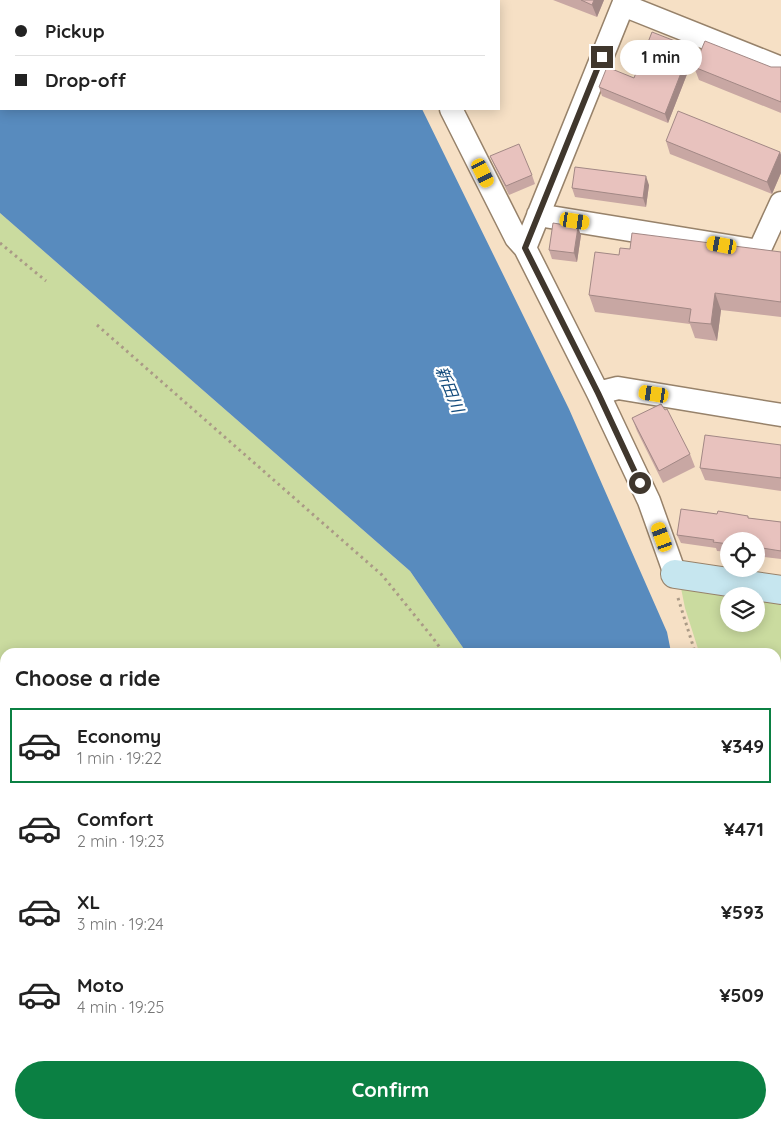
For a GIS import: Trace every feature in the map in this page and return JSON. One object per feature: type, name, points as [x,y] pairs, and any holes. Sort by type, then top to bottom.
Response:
[{"type":"street","points":[[525,248],[624,2],[781,68]]},
{"type":"street","points":[[452,110],[516,238],[525,248],[598,393],[649,500],[676,574],[781,590]]},
{"type":"street","points":[[538,215],[759,251],[781,202]]},
{"type":"street","points":[[598,393],[618,388],[781,415]]},
{"type":"path","points":[[0,243],[46,281]]},
{"type":"path","points":[[97,325],[382,575],[440,648]]},
{"type":"path","points":[[676,574],[674,587],[694,648]]},
{"type":"green space","points":[[0,213],[410,571],[463,648],[0,648]]},
{"type":"green space","points":[[680,583],[720,589],[720,632],[765,632],[765,596],[781,599],[781,648],[698,648],[685,608]]},
{"type":"water","name":"新田川","points":[[0,110],[422,110],[569,409],[667,632],[670,648],[463,648],[410,571],[0,213]]},
{"type":"building","points":[[581,0],[594,0],[592,5]]},
{"type":"building","points":[[652,32],[675,41],[672,49],[688,55],[665,114],[599,87],[607,67],[634,78]]},
{"type":"building","points":[[705,41],[771,67],[781,67],[781,102],[694,67]]},
{"type":"building","points":[[678,111],[780,152],[767,182],[666,141]]},
{"type":"building","points":[[519,144],[532,175],[506,186],[490,156]]},
{"type":"building","points":[[575,167],[646,176],[643,198],[572,188]]},
{"type":"building","points":[[553,223],[578,227],[574,253],[549,250]]},
{"type":"building","points":[[632,233],[781,252],[781,302],[715,293],[711,324],[689,322],[691,309],[589,295],[595,252],[619,255],[620,248],[630,249]]},
{"type":"building","points":[[661,404],[665,410],[667,409],[690,454],[659,471],[632,418]]},
{"type":"building","points":[[705,435],[781,445],[781,478],[700,468]]},
{"type":"building","points":[[681,509],[717,514],[718,511],[748,516],[748,518],[781,522],[781,551],[765,548],[765,532],[720,532],[720,543],[713,542],[714,540],[677,535]]},
{"type":"route","points":[[602,57],[525,248],[598,393],[640,483]]}]
